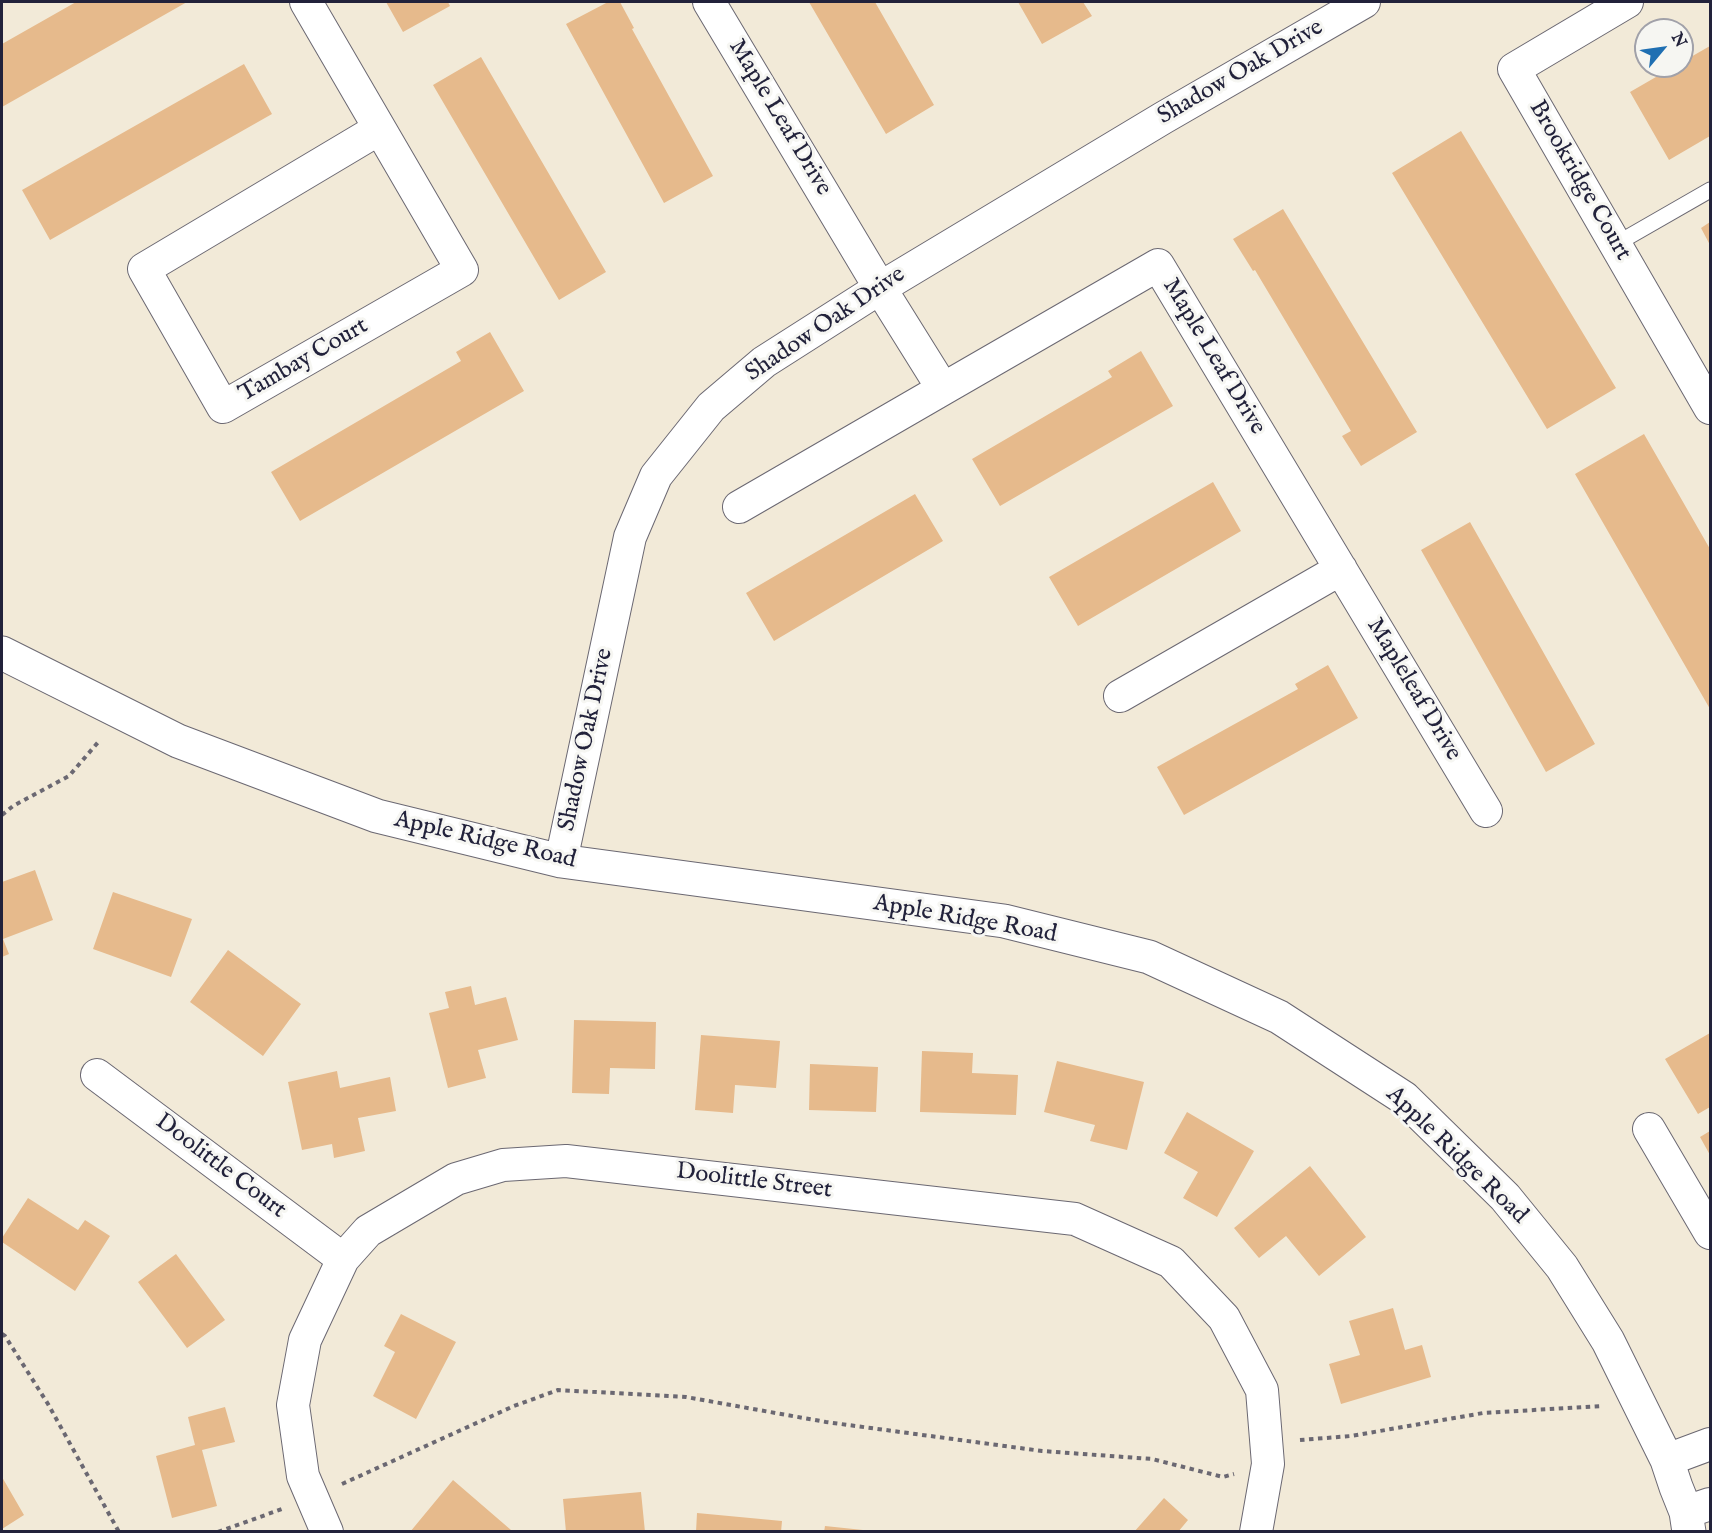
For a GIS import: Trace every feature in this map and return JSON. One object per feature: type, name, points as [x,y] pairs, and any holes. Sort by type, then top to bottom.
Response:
[{"type":"street","name":"Tambay Court","points":[[306,2],[462,270],[223,407],[144,269],[379,129]]},
{"type":"street","name":"Maple Leaf Drive","points":[[709,2],[943,389]]},
{"type":"street","name":"Shadow Oak Drive","points":[[561,861],[630,537],[656,476],[711,407],[764,362],[880,288],[1163,118],[1364,2]]},
{"type":"street","name":"Brookridge Court","points":[[1627,2],[1514,69],[1710,408]]},
{"type":"street","name":"Maple Leaf Drive","points":[[739,507],[1158,265],[1341,568]]},
{"type":"street","points":[[1120,696],[1341,568]]},
{"type":"street","name":"Mapleleaf Drive","points":[[1341,568],[1486,811]]},
{"type":"street","name":"Apple Ridge Road","points":[[2,653],[178,741],[377,816],[561,861],[1004,921],[1149,957],[1279,1017],[1404,1098],[1505,1197],[1562,1267],[1608,1341],[1667,1460],[1676,1487],[1695,1516]]},
{"type":"street","name":"Doolittle Court","points":[[97,1075],[343,1259]]},
{"type":"street","points":[[1649,1129],[1710,1233]]},
{"type":"street","name":"Doolittle Street","points":[[327,1532],[303,1476],[293,1405],[305,1340],[343,1259],[368,1231],[456,1179],[503,1164],[566,1161],[1075,1219],[1171,1262],[1224,1318],[1262,1390],[1267,1453],[1256,1532]]},
{"type":"street","points":[[1667,1460],[1710,1444]]},
{"type":"lane","points":[[1616,244],[1710,190]]},
{"type":"path","points":[[2,815],[69,776],[124,714]]},
{"type":"path","points":[[2,1334],[48,1404],[119,1532]]},
{"type":"path","points":[[218,1532],[312,1498],[514,1406],[558,1390],[686,1398],[826,1422],[1042,1452],[1152,1460],[1223,1477],[1267,1453],[1351,1436],[1483,1413],[1639,1404]]},
{"type":"building","points":[[76,2],[187,2],[2,107],[2,44]]},
{"type":"building","points":[[386,2],[448,2],[450,6],[403,32]]},
{"type":"building","points":[[608,2],[620,2],[634,28],[632,29],[713,176],[664,203],[566,24]]},
{"type":"building","points":[[809,2],[875,2],[934,105],[886,134]]},
{"type":"building","points":[[1018,2],[1083,2],[1092,16],[1042,44]]},
{"type":"building","points":[[1710,46],[1710,136],[1669,160],[1630,92],[1654,78],[1694,78],[1694,55]]},
{"type":"building","points":[[481,57],[606,272],[559,300],[433,85]]},
{"type":"building","points":[[244,64],[272,114],[50,240],[22,190]]},
{"type":"building","points":[[1461,131],[1616,388],[1547,429],[1392,173]]},
{"type":"building","points":[[1283,209],[1417,432],[1361,466],[1342,436],[1351,431],[1255,270],[1253,271],[1233,239]]},
{"type":"building","points":[[1710,222],[1710,245],[1701,228]]},
{"type":"building","points":[[490,332],[524,391],[300,521],[271,472],[461,361],[456,352]]},
{"type":"building","points":[[1141,351],[1173,406],[1000,506],[972,459],[1112,377],[1108,371]]},
{"type":"building","points":[[1644,434],[1710,549],[1710,709],[1575,474]]},
{"type":"building","points":[[1213,482],[1241,531],[1078,626],[1049,577]]},
{"type":"building","points":[[915,494],[943,541],[774,641],[746,593]]},
{"type":"building","points":[[1470,522],[1595,744],[1546,772],[1421,550]]},
{"type":"building","points":[[1328,665],[1358,718],[1184,815],[1157,767],[1298,689],[1295,684]]},
{"type":"building","points":[[35,870],[53,920],[3,939],[9,954],[2,957],[2,882]]},
{"type":"building","points":[[113,892],[192,919],[171,977],[93,949]]},
{"type":"building","points":[[228,950],[301,1004],[263,1056],[190,1002]]},
{"type":"building","points":[[471,986],[475,1005],[506,997],[518,1040],[478,1050],[486,1078],[448,1088],[429,1013],[449,1008],[445,992]]},
{"type":"building","points":[[574,1020],[656,1022],[655,1069],[610,1068],[609,1094],[572,1093]]},
{"type":"building","points":[[1710,1033],[1710,1107],[1698,1114],[1665,1059]]},
{"type":"building","points":[[701,1035],[780,1041],[776,1088],[735,1085],[733,1113],[695,1110]]},
{"type":"building","points":[[922,1051],[973,1053],[972,1073],[1018,1075],[1016,1115],[920,1112]]},
{"type":"building","points":[[1057,1061],[1144,1082],[1127,1150],[1090,1141],[1095,1125],[1044,1112]]},
{"type":"building","points":[[810,1064],[878,1067],[876,1112],[809,1110]]},
{"type":"building","points":[[337,1071],[340,1088],[390,1077],[396,1111],[358,1118],[365,1151],[334,1158],[332,1144],[302,1150],[288,1082]]},
{"type":"building","points":[[1187,1112],[1254,1151],[1217,1217],[1183,1198],[1198,1172],[1164,1153]]},
{"type":"building","points":[[1710,1131],[1710,1155],[1700,1137]]},
{"type":"building","points":[[1310,1166],[1366,1237],[1319,1276],[1286,1236],[1259,1258],[1234,1228]]},
{"type":"building","points":[[28,1198],[78,1230],[85,1220],[110,1236],[75,1291],[2,1242],[2,1238]]},
{"type":"building","points":[[176,1254],[225,1320],[187,1348],[138,1282]]},
{"type":"building","points":[[1393,1308],[1405,1350],[1422,1345],[1431,1377],[1341,1404],[1329,1364],[1360,1355],[1349,1321]]},
{"type":"building","points":[[401,1314],[456,1342],[416,1419],[373,1396],[395,1352],[384,1346]]},
{"type":"building","points":[[225,1407],[235,1442],[202,1450],[217,1506],[172,1518],[156,1456],[195,1445],[188,1417]]},
{"type":"building","points":[[2,1477],[24,1515],[2,1529]]},
{"type":"building","points":[[453,1480],[511,1530],[509,1532],[410,1532]]},
{"type":"building","points":[[641,1492],[645,1532],[566,1532],[563,1499]]},
{"type":"building","points":[[1164,1498],[1188,1520],[1178,1532],[1134,1532]]},
{"type":"building","points":[[697,1513],[782,1521],[781,1532],[696,1532]]},
{"type":"building","points":[[825,1526],[863,1530],[863,1532],[824,1532]]}]
